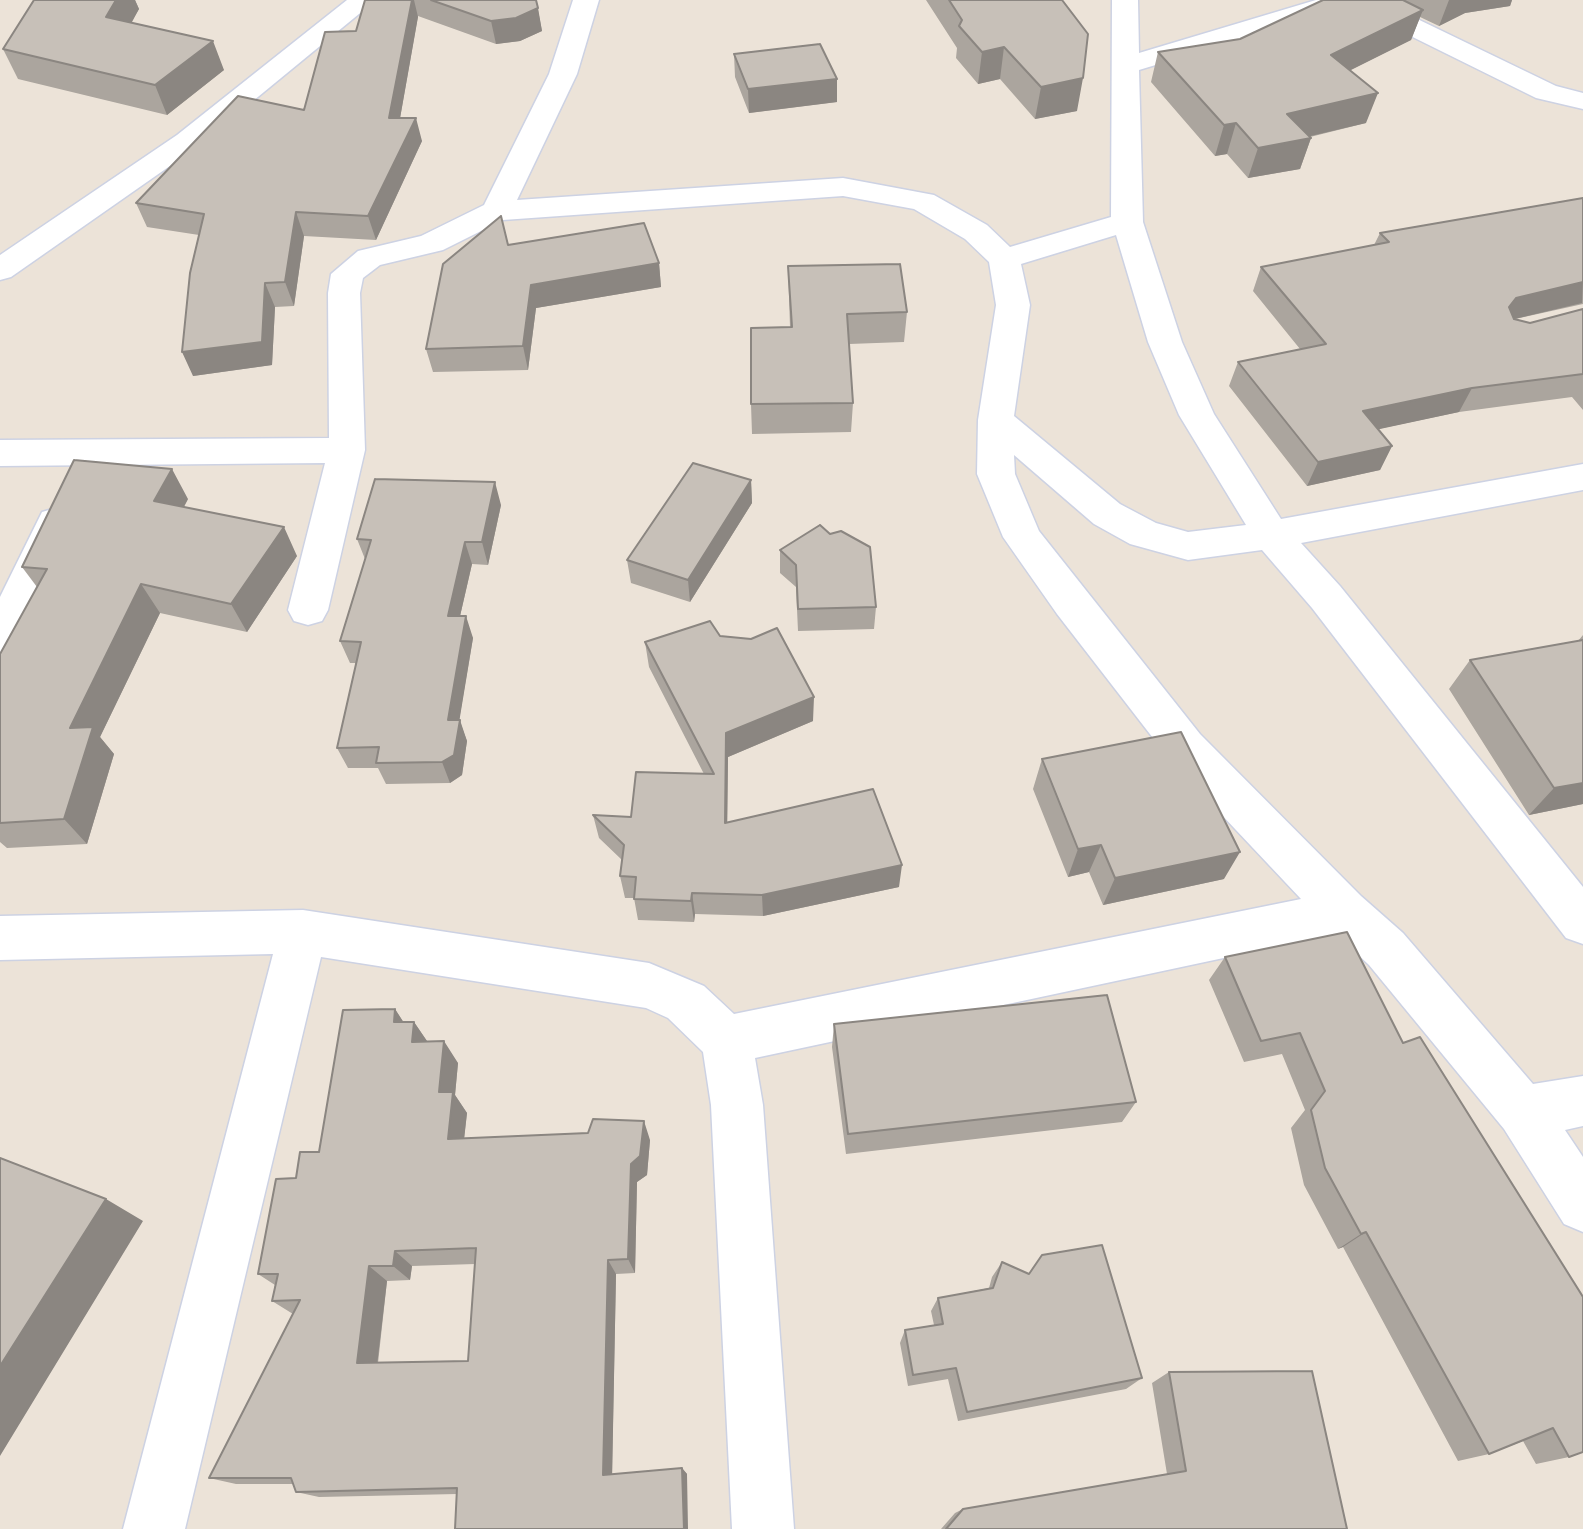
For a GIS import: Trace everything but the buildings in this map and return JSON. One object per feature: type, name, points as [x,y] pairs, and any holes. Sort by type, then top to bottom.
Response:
[{"type":"street","points":[[0,270],[187,141],[363,0]]},
{"type":"street","points":[[497,211],[563,74],[586,0]]},
{"type":"street","points":[[1125,0],[1127,222],[1165,342],[1197,415],[1270,533],[1326,597],[1583,923]]},
{"type":"street","points":[[1127,65],[1343,0]]},
{"type":"street","points":[[1358,0],[1546,92],[1583,101]]},
{"type":"street","points":[[308,610],[347,450],[344,293],[347,274],[369,258],[432,243],[497,211],[843,187],[923,202],[976,232],[1004,259],[1013,305],[996,420],[996,474],[1022,537],[1121,669],[1185,747],[1344,911],[1386,949],[1522,1111],[1583,1205]]},
{"type":"street","points":[[1004,259],[1127,222]]},
{"type":"street","points":[[996,420],[1107,514],[1144,534],[1188,546],[1224,543],[1583,477]]},
{"type":"street","points":[[0,453],[347,450]]},
{"type":"street","points":[[0,639],[68,496]]},
{"type":"street","points":[[726,1040],[1344,911]]},
{"type":"street","points":[[154,1529],[303,932]]},
{"type":"street","points":[[0,938],[303,932],[649,986],[686,1002],[726,1040],[737,1105],[763,1529]]},
{"type":"street","points":[[1522,1111],[1583,1101]]}]
